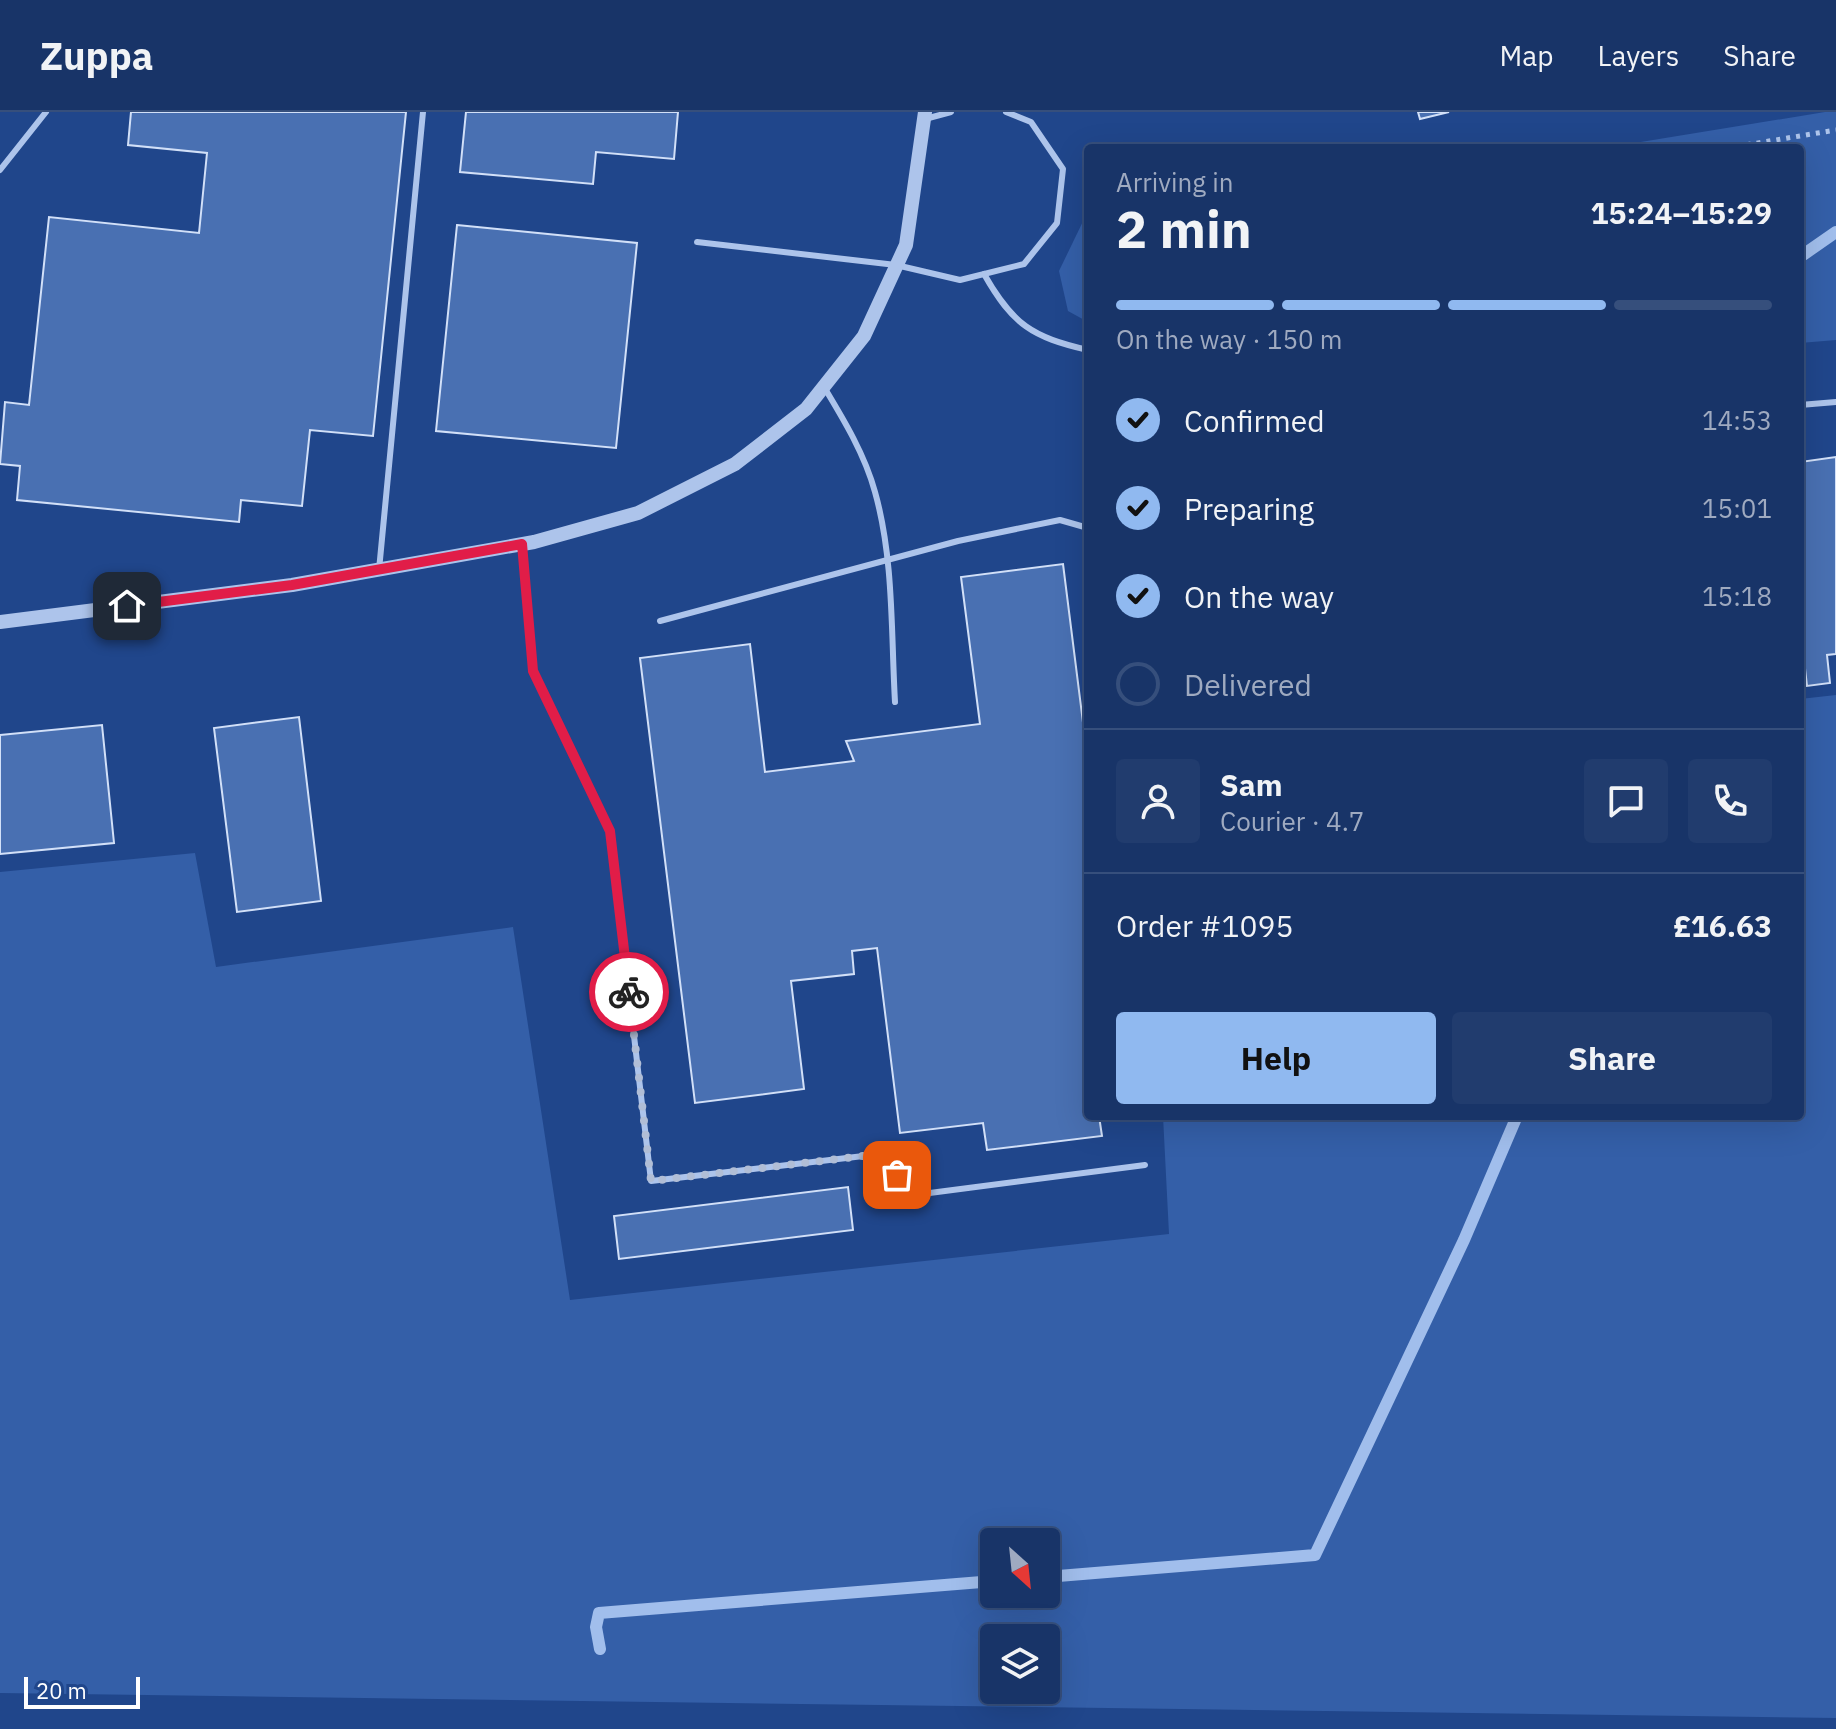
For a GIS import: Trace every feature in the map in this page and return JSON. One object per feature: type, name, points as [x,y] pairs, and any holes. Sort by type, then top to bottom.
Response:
[{"type":"street","points":[[0,622],[292,585],[522,544],[638,513],[735,464],[806,409],[864,336],[906,245],[925,115]]},
{"type":"lane","points":[[0,170],[46,112]]},
{"type":"lane","points":[[379,570],[423,112]]},
{"type":"lane","points":[[925,115],[951,112]]},
{"type":"lane","points":[[697,242],[896,265],[960,280],[1024,264],[1057,223],[1063,169],[1031,122],[1006,112]]},
{"type":"lane","points":[[984,274],[1004,310],[1046,340],[1084,349]]},
{"type":"lane","points":[[824,386],[851,430],[875,492],[886,560],[895,702]]},
{"type":"lane","points":[[1804,405],[1836,402]]},
{"type":"lane","points":[[660,621],[886,560],[1060,520],[1084,527]]},
{"type":"lane","points":[[522,544],[533,671],[610,831],[651,1181],[872,1155],[922,1194],[1145,1165]]},
{"type":"path","points":[[1751,144],[1836,130]]},
{"type":"shaded area","points":[[1836,112],[1836,340],[1804,343],[1804,144],[1629,144]]},
{"type":"shaded area","points":[[1084,219],[1084,320],[1068,311],[1059,271]]},
{"type":"shaded area","points":[[1836,695],[1836,1718],[0,1693],[0,872],[195,853],[216,967],[513,927],[570,1300],[1169,1234],[1163,1120],[1804,1120],[1804,699]]},
{"type":"building","points":[[131,112],[406,112],[373,436],[310,430],[302,506],[241,500],[239,522],[17,500],[20,466],[0,464],[5,402],[29,405],[49,217],[199,233],[207,153],[128,145]]},
{"type":"building","points":[[466,112],[678,112],[674,159],[596,152],[593,184],[460,172]]},
{"type":"building","points":[[1418,112],[1449,112],[1420,119]]},
{"type":"building","points":[[457,225],[637,243],[616,448],[436,431]]},
{"type":"building","points":[[1836,457],[1836,654],[1827,655],[1830,683],[1807,686],[1804,659],[1804,461]]},
{"type":"building","points":[[1063,564],[1084,730],[1084,1120],[1100,1120],[1102,1136],[987,1150],[983,1123],[900,1133],[877,948],[852,951],[854,974],[791,981],[804,1089],[695,1103],[640,658],[750,644],[765,772],[854,761],[846,741],[980,724],[961,577]]},
{"type":"building","points":[[299,717],[321,901],[237,912],[214,728]]},
{"type":"building","points":[[102,725],[114,843],[0,854],[0,735]]},
{"type":"building","points":[[848,1187],[853,1230],[619,1259],[614,1216]]},
{"type":"waterway","points":[[1804,254],[1836,232]]},
{"type":"waterway","points":[[1060,1576],[1315,1555],[1464,1240],[1515,1120]]},
{"type":"waterway","points":[[600,1649],[596,1627],[599,1613],[980,1582]]},
{"type":"way so far","points":[[629,992],[651,1181],[872,1155],[897,1175]]},
{"type":"route","points":[[127,606],[292,585],[522,544],[533,671],[610,831],[629,992]]}]
